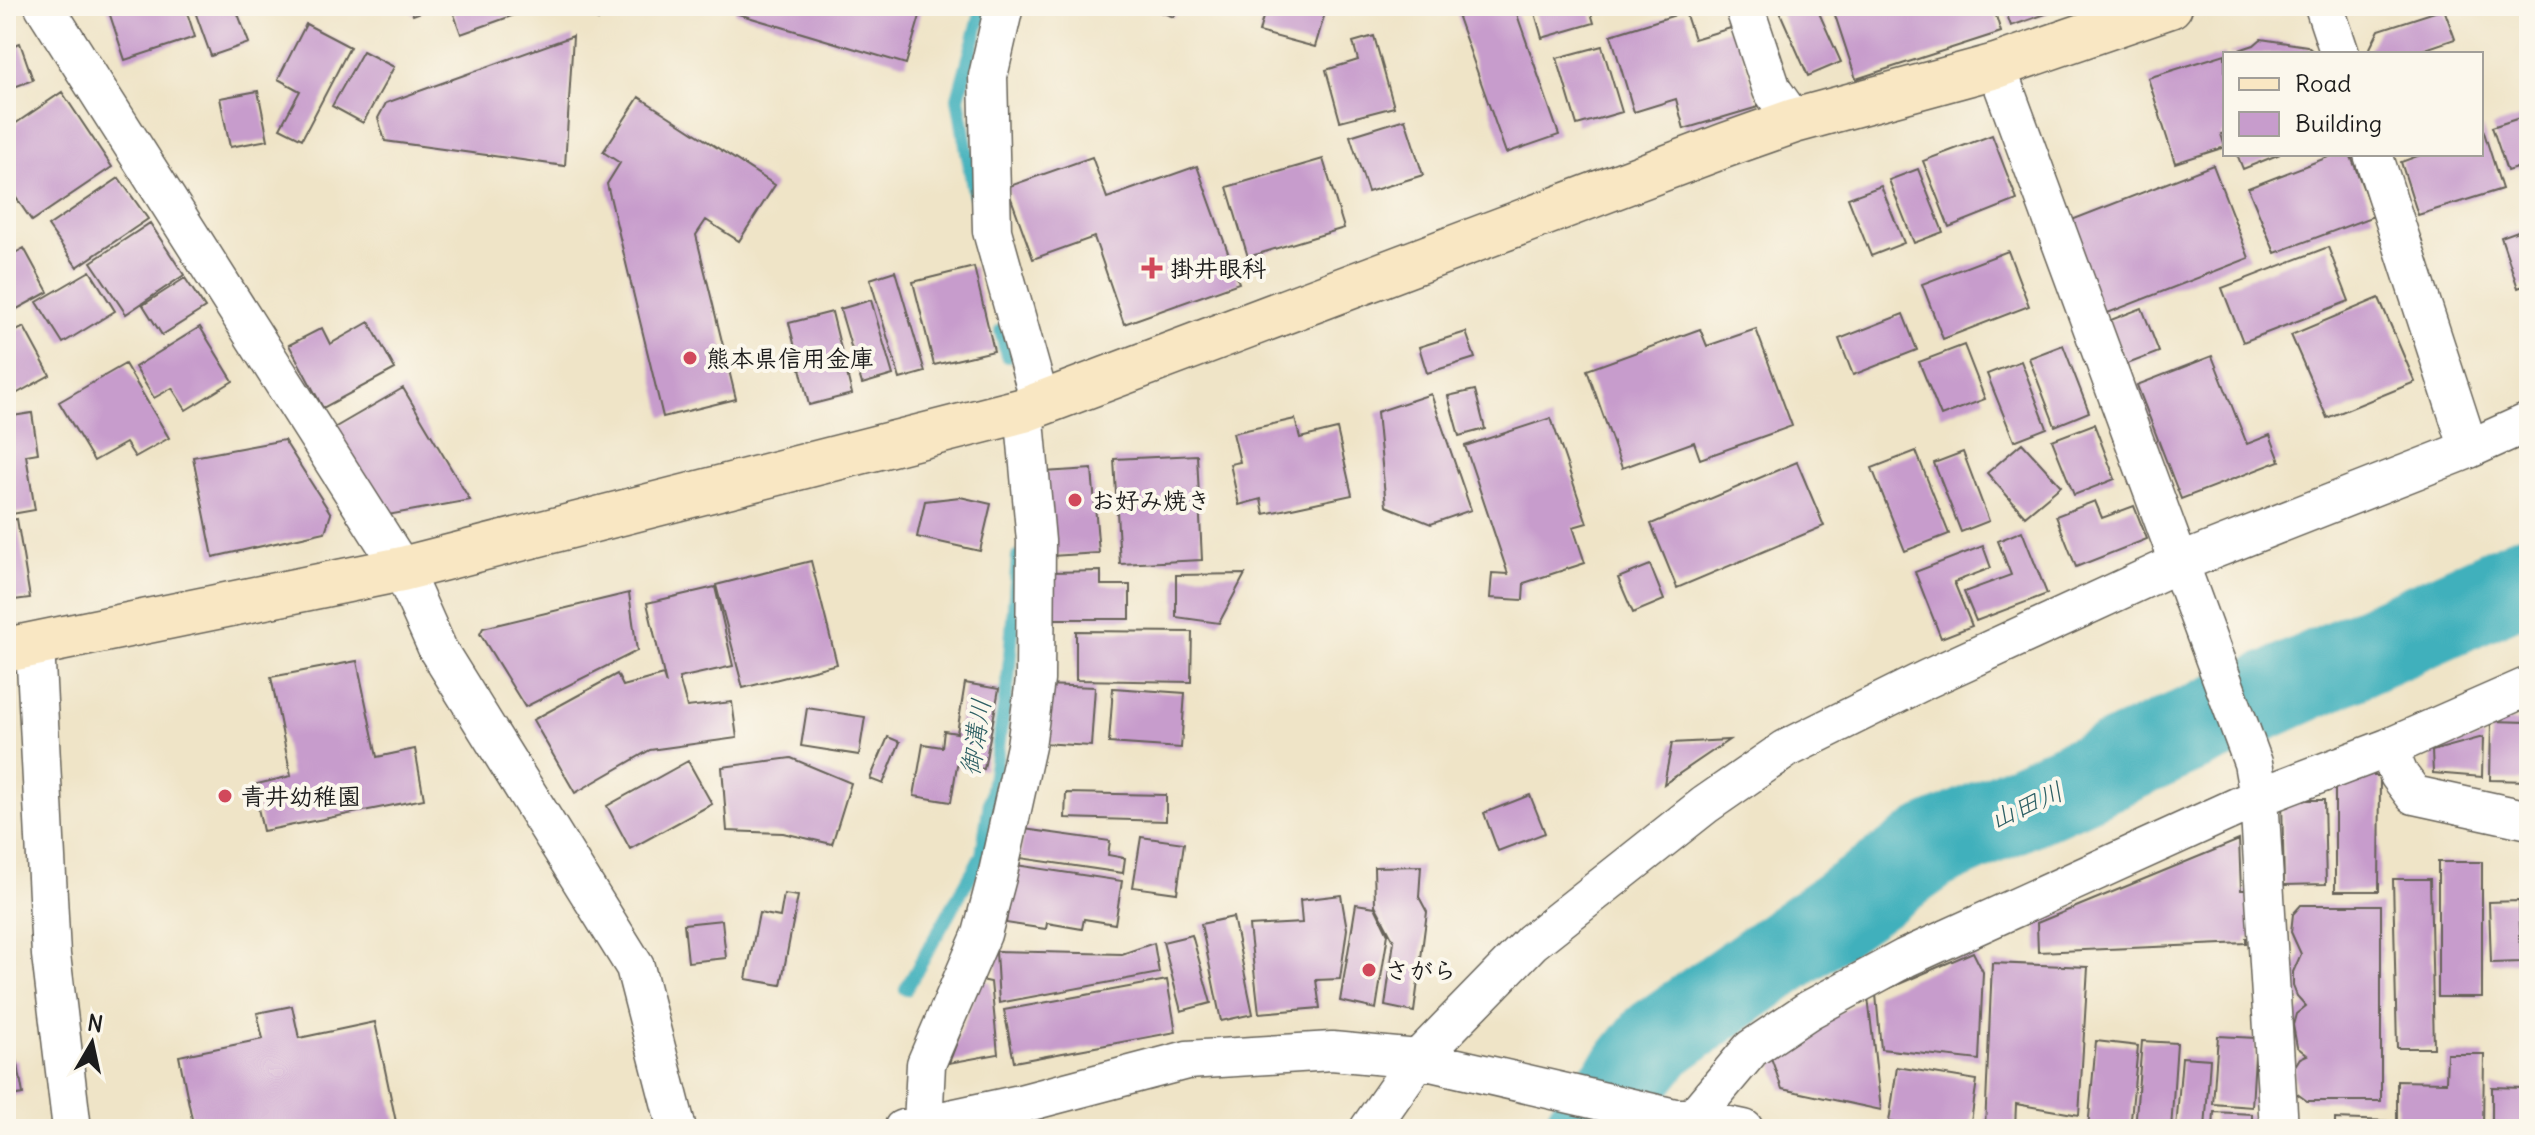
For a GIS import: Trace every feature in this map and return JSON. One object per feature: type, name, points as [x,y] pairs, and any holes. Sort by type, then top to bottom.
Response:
[{"type":"street","points":[[44,6],[402,569],[438,650],[635,967],[677,1129]]},
{"type":"street","points":[[1004,6],[988,76],[992,231],[1032,406],[1036,541],[1035,680],[1026,746],[982,934],[926,1064],[913,1127],[1020,1104],[1187,1060],[1332,1051],[1434,1063],[1684,1122],[1744,1129]]},
{"type":"street","points":[[1744,6],[1772,90],[1794,121]]},
{"type":"street","points":[[72,1129],[20,648],[402,569],[1032,406],[1794,121],[1996,66],[2170,6]]},
{"type":"street","points":[[2324,6],[2339,52]]},
{"type":"street","points":[[1996,66],[2256,780],[2279,1129]]},
{"type":"street","points":[[2374,156],[2469,449]]},
{"type":"street","points":[[1369,1129],[1434,1063],[1532,942],[1705,805],[1786,749],[1927,679],[2183,574],[2529,422]]},
{"type":"street","points":[[1684,1122],[1751,1049],[1809,1010],[1905,958],[2256,780],[2388,748],[2529,686]]},
{"type":"street","points":[[2388,748],[2399,775],[2414,795],[2529,820]]},
{"type":"building","points":[[107,6],[185,6],[195,37],[125,60]]},
{"type":"building","points":[[193,6],[235,6],[249,43],[211,56]]},
{"type":"building","points":[[409,6],[437,6],[413,15]]},
{"type":"building","points":[[451,6],[518,6],[520,13],[461,34]]},
{"type":"building","points":[[569,6],[605,6],[598,20]]},
{"type":"building","points":[[737,6],[913,6],[922,9],[906,64],[735,13]]},
{"type":"building","points":[[1144,6],[1178,6],[1174,17]]},
{"type":"building","points":[[1266,6],[1327,6],[1315,47],[1259,32]]},
{"type":"building","points":[[1454,6],[1514,6],[1559,135],[1506,153]]},
{"type":"building","points":[[1533,6],[1589,6],[1594,23],[1542,38]]},
{"type":"building","points":[[1777,6],[1816,6],[1841,62],[1808,76]]},
{"type":"building","points":[[1832,6],[1993,6],[2001,32],[1856,79]]},
{"type":"building","points":[[2004,6],[2046,6],[2049,13],[2011,26]]},
{"type":"building","points":[[2444,9],[2455,39],[2417,52],[2368,52],[2379,30]]},
{"type":"building","points":[[1685,12],[1694,39],[1734,27],[1758,107],[1684,129],[1676,99],[1634,112],[1611,35]]},
{"type":"building","points":[[306,24],[350,47],[302,139],[280,128],[300,91],[278,79]]},
{"type":"building","points":[[573,36],[565,166],[385,141],[378,118],[386,103]]},
{"type":"building","points":[[1374,36],[1394,107],[1340,121],[1326,70],[1358,60],[1353,42]]},
{"type":"building","points":[[2261,39],[2307,46],[2314,52],[2233,52],[2254,45]]},
{"type":"building","points":[[20,43],[33,80],[6,90],[6,48]]},
{"type":"building","points":[[1602,46],[1622,112],[1577,125],[1557,58]]},
{"type":"building","points":[[363,51],[394,67],[363,123],[332,106]]},
{"type":"building","points":[[2223,55],[2223,148],[2175,163],[2148,78]]},
{"type":"building","points":[[258,91],[268,140],[230,147],[220,98]]},
{"type":"building","points":[[62,92],[112,167],[32,221],[6,183],[6,130]]},
{"type":"building","points":[[639,97],[775,185],[739,241],[706,220],[696,235],[736,399],[663,417],[607,184],[620,163],[603,152]]},
{"type":"building","points":[[2529,115],[2529,164],[2507,171],[2492,127]]},
{"type":"building","points":[[1405,119],[1423,175],[1368,192],[1350,136]]},
{"type":"building","points":[[2483,129],[2502,189],[2418,215],[2401,162],[2418,156],[2483,156]]},
{"type":"building","points":[[1992,135],[2017,200],[1949,227],[1923,161]]},
{"type":"building","points":[[2238,156],[2275,156],[2243,169]]},
{"type":"building","points":[[2331,156],[2351,156],[2374,216],[2275,253],[2248,188]]},
{"type":"building","points":[[1092,157],[1107,198],[1197,166],[1239,283],[1124,324],[1094,237],[1033,259],[1007,187]]},
{"type":"building","points":[[1323,159],[1344,228],[1248,257],[1227,187]]},
{"type":"building","points":[[2213,165],[2249,258],[2100,316],[2064,223]]},
{"type":"building","points":[[1918,169],[1943,232],[1914,243],[1889,180]]},
{"type":"building","points":[[119,178],[148,219],[77,267],[48,226]]},
{"type":"building","points":[[1881,186],[1904,243],[1871,256],[1848,198]]},
{"type":"building","points":[[150,223],[184,275],[126,314],[91,262]]},
{"type":"building","points":[[2529,227],[2529,284],[2518,288],[2501,237]]},
{"type":"building","points":[[2328,247],[2349,301],[2243,342],[2222,288]]},
{"type":"building","points":[[24,248],[48,292],[6,315],[6,258]]},
{"type":"building","points":[[2008,251],[2029,306],[1943,339],[1922,284]]},
{"type":"building","points":[[974,267],[994,351],[934,365],[913,282]]},
{"type":"building","points":[[90,271],[115,311],[63,343],[37,302]]},
{"type":"building","points":[[895,271],[925,372],[900,379],[870,279]]},
{"type":"building","points":[[185,278],[205,308],[162,335],[143,305]]},
{"type":"building","points":[[2379,298],[2415,382],[2327,418],[2291,335]]},
{"type":"building","points":[[871,300],[893,375],[862,384],[840,309]]},
{"type":"building","points":[[2142,308],[2159,352],[2125,365],[2108,321]]},
{"type":"building","points":[[832,312],[852,394],[809,405],[789,323]]},
{"type":"building","points":[[1903,314],[1917,350],[1853,375],[1839,339]]},
{"type":"building","points":[[369,322],[395,369],[323,408],[289,345],[322,328],[330,344]]},
{"type":"building","points":[[24,327],[50,375],[14,395],[6,380],[6,336]]},
{"type":"building","points":[[200,327],[233,381],[186,410],[172,388],[154,398],[135,367]]},
{"type":"building","points":[[1700,329],[1707,346],[1756,329],[1792,426],[1700,459],[1694,442],[1622,468],[1587,370]]},
{"type":"building","points":[[1466,332],[1475,358],[1427,373],[1419,347]]},
{"type":"building","points":[[1964,345],[1985,399],[1941,416],[1919,362]]},
{"type":"building","points":[[2063,345],[2089,412],[2055,426],[2029,358]]},
{"type":"building","points":[[2212,356],[2247,444],[2270,435],[2280,461],[2181,499],[2137,385]]},
{"type":"building","points":[[2021,361],[2047,428],[2014,441],[1987,374]]},
{"type":"building","points":[[125,364],[169,438],[135,457],[126,443],[94,461],[59,402]]},
{"type":"building","points":[[403,388],[470,500],[388,515],[334,428]]},
{"type":"building","points":[[1475,390],[1485,429],[1459,436],[1448,396]]},
{"type":"building","points":[[1431,394],[1471,510],[1431,524],[1386,506],[1377,412]]},
{"type":"building","points":[[32,413],[38,453],[26,455],[35,510],[6,515],[6,417]]},
{"type":"building","points":[[1551,418],[1587,523],[1573,527],[1585,563],[1524,583],[1523,600],[1490,598],[1492,573],[1508,574],[1465,446]]},
{"type":"building","points":[[1295,419],[1300,438],[1337,429],[1352,495],[1264,514],[1261,499],[1239,505],[1230,464],[1240,462],[1233,433]]},
{"type":"building","points":[[2094,424],[2115,479],[2074,495],[2052,440]]},
{"type":"building","points":[[284,440],[331,514],[325,532],[213,557],[193,457]]},
{"type":"building","points":[[2022,443],[2061,486],[2025,516],[1987,473]]},
{"type":"building","points":[[1916,451],[1949,534],[1905,551],[1872,468]]},
{"type":"building","points":[[1963,452],[1989,521],[1961,532],[1934,463]]},
{"type":"building","points":[[1197,455],[1202,560],[1120,564],[1114,459]]},
{"type":"building","points":[[1797,462],[1824,526],[1677,588],[1651,524]]},
{"type":"building","points":[[1092,469],[1099,553],[1051,556],[1044,472]]},
{"type":"building","points":[[960,497],[991,504],[980,551],[917,537],[925,501]]},
{"type":"building","points":[[2095,501],[2102,518],[2134,506],[2147,539],[2076,567],[2056,516]]},
{"type":"building","points":[[17,519],[30,598],[6,601],[6,521]]},
{"type":"building","points":[[2022,531],[2047,594],[1976,621],[1964,592],[2011,575],[1998,541]]},
{"type":"building","points":[[1983,546],[1991,568],[1954,582],[1972,626],[1941,638],[1915,572]]},
{"type":"building","points":[[811,561],[837,664],[743,688],[716,585]]},
{"type":"building","points":[[1650,565],[1664,600],[1633,613],[1618,578]]},
{"type":"building","points":[[1101,571],[1101,585],[1130,585],[1130,619],[1050,619],[1050,572]]},
{"type":"building","points":[[1245,574],[1219,623],[1176,617],[1176,575]]},
{"type":"building","points":[[715,587],[733,666],[679,678],[687,707],[732,702],[737,738],[650,750],[575,793],[533,720],[617,674],[623,686],[663,675],[666,684],[647,603]]},
{"type":"building","points":[[629,593],[637,651],[525,707],[480,634],[483,628]]},
{"type":"building","points":[[1076,631],[1192,632],[1191,682],[1076,680]]},
{"type":"building","points":[[357,661],[377,757],[415,749],[424,799],[263,831],[253,785],[291,776],[271,677]]},
{"type":"building","points":[[965,683],[999,689],[984,769],[957,765],[951,802],[914,796],[923,744],[942,747],[944,731],[957,733]]},
{"type":"building","points":[[1044,685],[1095,687],[1091,746],[1041,743]]},
{"type":"building","points":[[1113,688],[1185,693],[1181,748],[1109,743]]},
{"type":"building","points":[[807,708],[865,717],[859,755],[801,746]]},
{"type":"building","points":[[2491,721],[2529,722],[2529,781],[2490,780]]},
{"type":"building","points":[[888,737],[900,742],[883,784],[870,779]]},
{"type":"building","points":[[2483,737],[2482,777],[2433,773],[2432,751]]},
{"type":"building","points":[[1729,740],[1664,784],[1672,743]]},
{"type":"building","points":[[791,758],[851,783],[832,844],[783,833],[727,831],[722,767]]},
{"type":"building","points":[[688,761],[712,804],[630,849],[607,806]]},
{"type":"building","points":[[2374,768],[2374,776],[2380,776],[2379,891],[2335,891],[2335,777]]},
{"type":"building","points":[[1066,793],[1166,795],[1166,821],[1065,818]]},
{"type":"building","points":[[1530,795],[1545,833],[1498,851],[1484,813]]},
{"type":"building","points":[[2282,800],[2324,800],[2326,884],[2284,885]]},
{"type":"building","points":[[1024,829],[1110,841],[1108,855],[1125,858],[1123,873],[1020,858]]},
{"type":"building","points":[[1141,837],[1184,843],[1177,893],[1133,887]]},
{"type":"building","points":[[2239,840],[2241,890],[2257,890],[2259,938],[2246,938],[2246,943],[2038,952],[2037,923]]},
{"type":"building","points":[[2438,862],[2482,862],[2482,997],[2438,997]]},
{"type":"building","points":[[1016,865],[1122,881],[1115,924],[1084,919],[1082,929],[1047,923],[1046,929],[1006,923]]},
{"type":"building","points":[[1421,866],[1419,897],[1427,912],[1414,1012],[1385,1006],[1394,941],[1375,905],[1374,867]]},
{"type":"building","points":[[2393,879],[2430,879],[2434,1048],[2397,1048]]},
{"type":"building","points":[[784,894],[798,896],[781,985],[746,979],[759,913],[780,917]]},
{"type":"building","points":[[1341,895],[1347,929],[1340,979],[1316,980],[1320,1008],[1259,1013],[1249,926],[1302,923],[1300,900]]},
{"type":"building","points":[[2519,901],[2521,962],[2491,963],[2489,902]]},
{"type":"building","points":[[1356,904],[1375,907],[1388,934],[1376,1009],[1340,1001]]},
{"type":"building","points":[[2301,905],[2381,905],[2381,1101],[2307,1101],[2296,1093],[2295,1066],[2300,1058],[2307,1055],[2297,1047],[2293,1025],[2296,1014],[2306,1006],[2293,986],[2293,972],[2301,954],[2291,932],[2293,914]]},
{"type":"building","points":[[1233,917],[1253,1014],[1221,1021],[1201,924]]},
{"type":"building","points":[[722,920],[726,958],[688,962],[684,924]]},
{"type":"building","points":[[1192,935],[1211,1003],[1181,1011],[1163,942]]},
{"type":"building","points":[[1154,943],[1159,973],[999,1003],[996,951],[1122,954]]},
{"type":"building","points":[[1973,952],[1983,972],[1979,1060],[1881,1049],[1876,994]]},
{"type":"building","points":[[1992,963],[2088,967],[2079,1115],[2016,1104],[2015,1129],[1985,1129]]},
{"type":"building","points":[[981,980],[991,982],[998,1054],[949,1063]]},
{"type":"building","points":[[1167,980],[1176,1032],[1014,1062],[1004,1010]]},
{"type":"building","points":[[1868,997],[1881,1110],[1782,1089],[1769,1052]]},
{"type":"building","points":[[292,1006],[299,1038],[375,1022],[396,1122],[362,1129],[194,1129],[179,1056],[263,1039],[257,1013]]},
{"type":"building","points":[[2218,1036],[2256,1038],[2252,1107],[2213,1104]]},
{"type":"building","points":[[2096,1041],[2138,1046],[2130,1129],[2088,1129]]},
{"type":"building","points":[[2142,1041],[2177,1043],[2171,1129],[2135,1129]]},
{"type":"building","points":[[2447,1054],[2484,1054],[2483,1129],[2397,1129],[2397,1081],[2446,1082]]},
{"type":"building","points":[[2182,1057],[2210,1059],[2205,1129],[2176,1129]]},
{"type":"building","points":[[17,1059],[23,1094],[6,1097],[6,1061]]},
{"type":"building","points":[[1897,1067],[1977,1080],[1970,1129],[1933,1129],[1889,1122]]},
{"type":"building","points":[[2492,1087],[2524,1088],[2524,1129],[2492,1129]]},
{"type":"building","points":[[2214,1112],[2252,1114],[2252,1129],[2213,1129]]},
{"type":"building","points":[[2335,1119],[2390,1121],[2390,1129],[2335,1129]]},
{"type":"waterway","name":"御溝川","points":[[974,193],[958,98],[983,6]]},
{"type":"waterway","name":"御溝川","points":[[1001,331],[1007,356]]},
{"type":"waterway","name":"御溝川","points":[[906,989],[982,855],[1008,681],[1018,557]]},
{"type":"waterway","name":"山田川","points":[[1587,1129],[1658,1040],[1930,848],[2529,577]]},
{"type":"place","name":"掛井眼科","points":[[1152,268]]},
{"type":"place","name":"熊本県信用金庫","points":[[690,358]]},
{"type":"place","name":"お好み焼き","points":[[1075,500]]},
{"type":"place","name":"青井幼稚園","points":[[225,796]]},
{"type":"place","name":"さがら","points":[[1369,970]]}]
